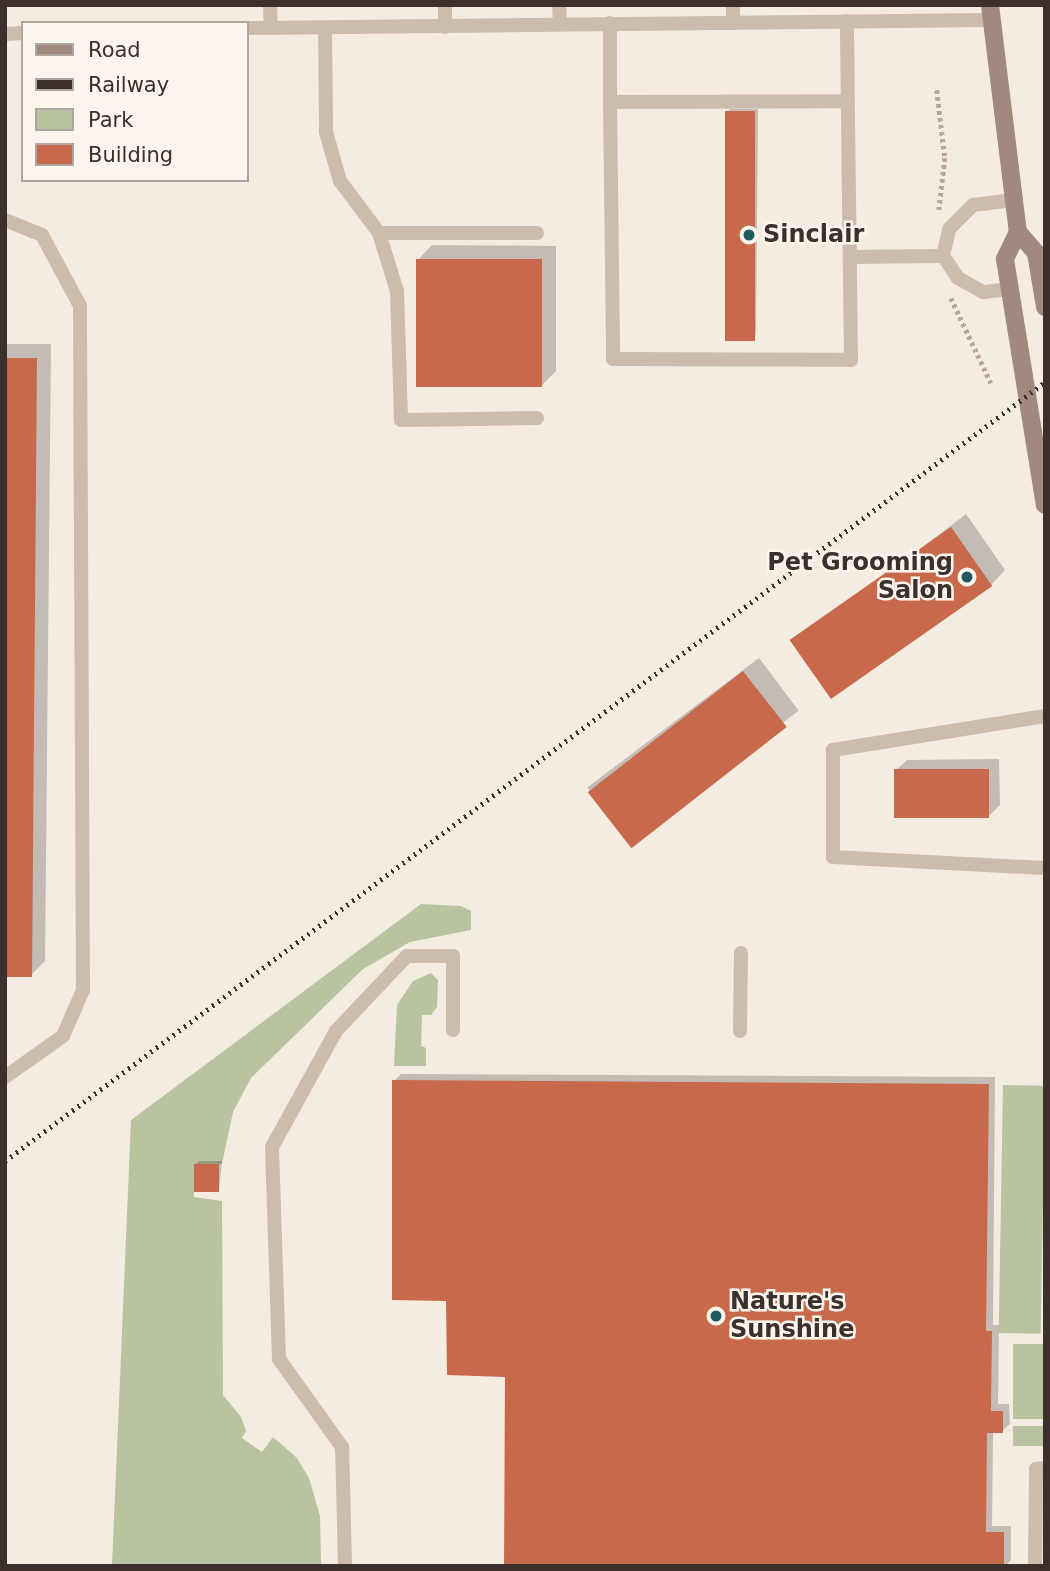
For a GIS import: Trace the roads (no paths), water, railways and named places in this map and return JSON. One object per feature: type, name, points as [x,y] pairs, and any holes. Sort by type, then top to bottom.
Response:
[{"type":"main road","points":[[990,13],[1012,200],[1018,232],[1036,253],[1045,307]]},
{"type":"main road","points":[[1018,232],[1005,259],[1045,505]]},
{"type":"lane","points":[[270,5],[271,28]]},
{"type":"lane","points":[[445,5],[445,27]]},
{"type":"lane","points":[[559,5],[560,24]]},
{"type":"lane","points":[[733,5],[733,23]]},
{"type":"lane","points":[[248,28],[847,21],[990,13]]},
{"type":"lane","points":[[610,23],[613,359],[851,360],[847,21]]},
{"type":"lane","points":[[325,28],[326,132],[340,181],[379,233],[397,291],[401,420],[537,418]]},
{"type":"lane","points":[[610,102],[847,101]]},
{"type":"lane","points":[[1009,289],[983,292],[958,278],[943,256],[949,229],[973,205],[1012,200]]},
{"type":"lane","points":[[5,220],[42,235],[80,306],[83,990],[63,1036],[5,1077]]},
{"type":"lane","points":[[379,233],[537,233]]},
{"type":"lane","points":[[850,257],[943,256]]},
{"type":"lane","points":[[1045,716],[833,750],[832,857],[1045,868]]},
{"type":"lane","points":[[740,1031],[741,953]]},
{"type":"lane","points":[[345,1566],[342,1447],[279,1359],[272,1147],[336,1031],[407,956],[453,956],[453,1030]]},
{"type":"lane","points":[[1035,1566],[1037,1469],[1045,1468]]},
{"type":"railway","points":[[5,1161],[1045,382]]},
{"type":"place","name":"Sinclair","points":[[749,235]]},
{"type":"place","name":"Pet Grooming Salon","points":[[967,577]]},
{"type":"place","name":"Nature's Sunshine","points":[[716,1316]]}]
